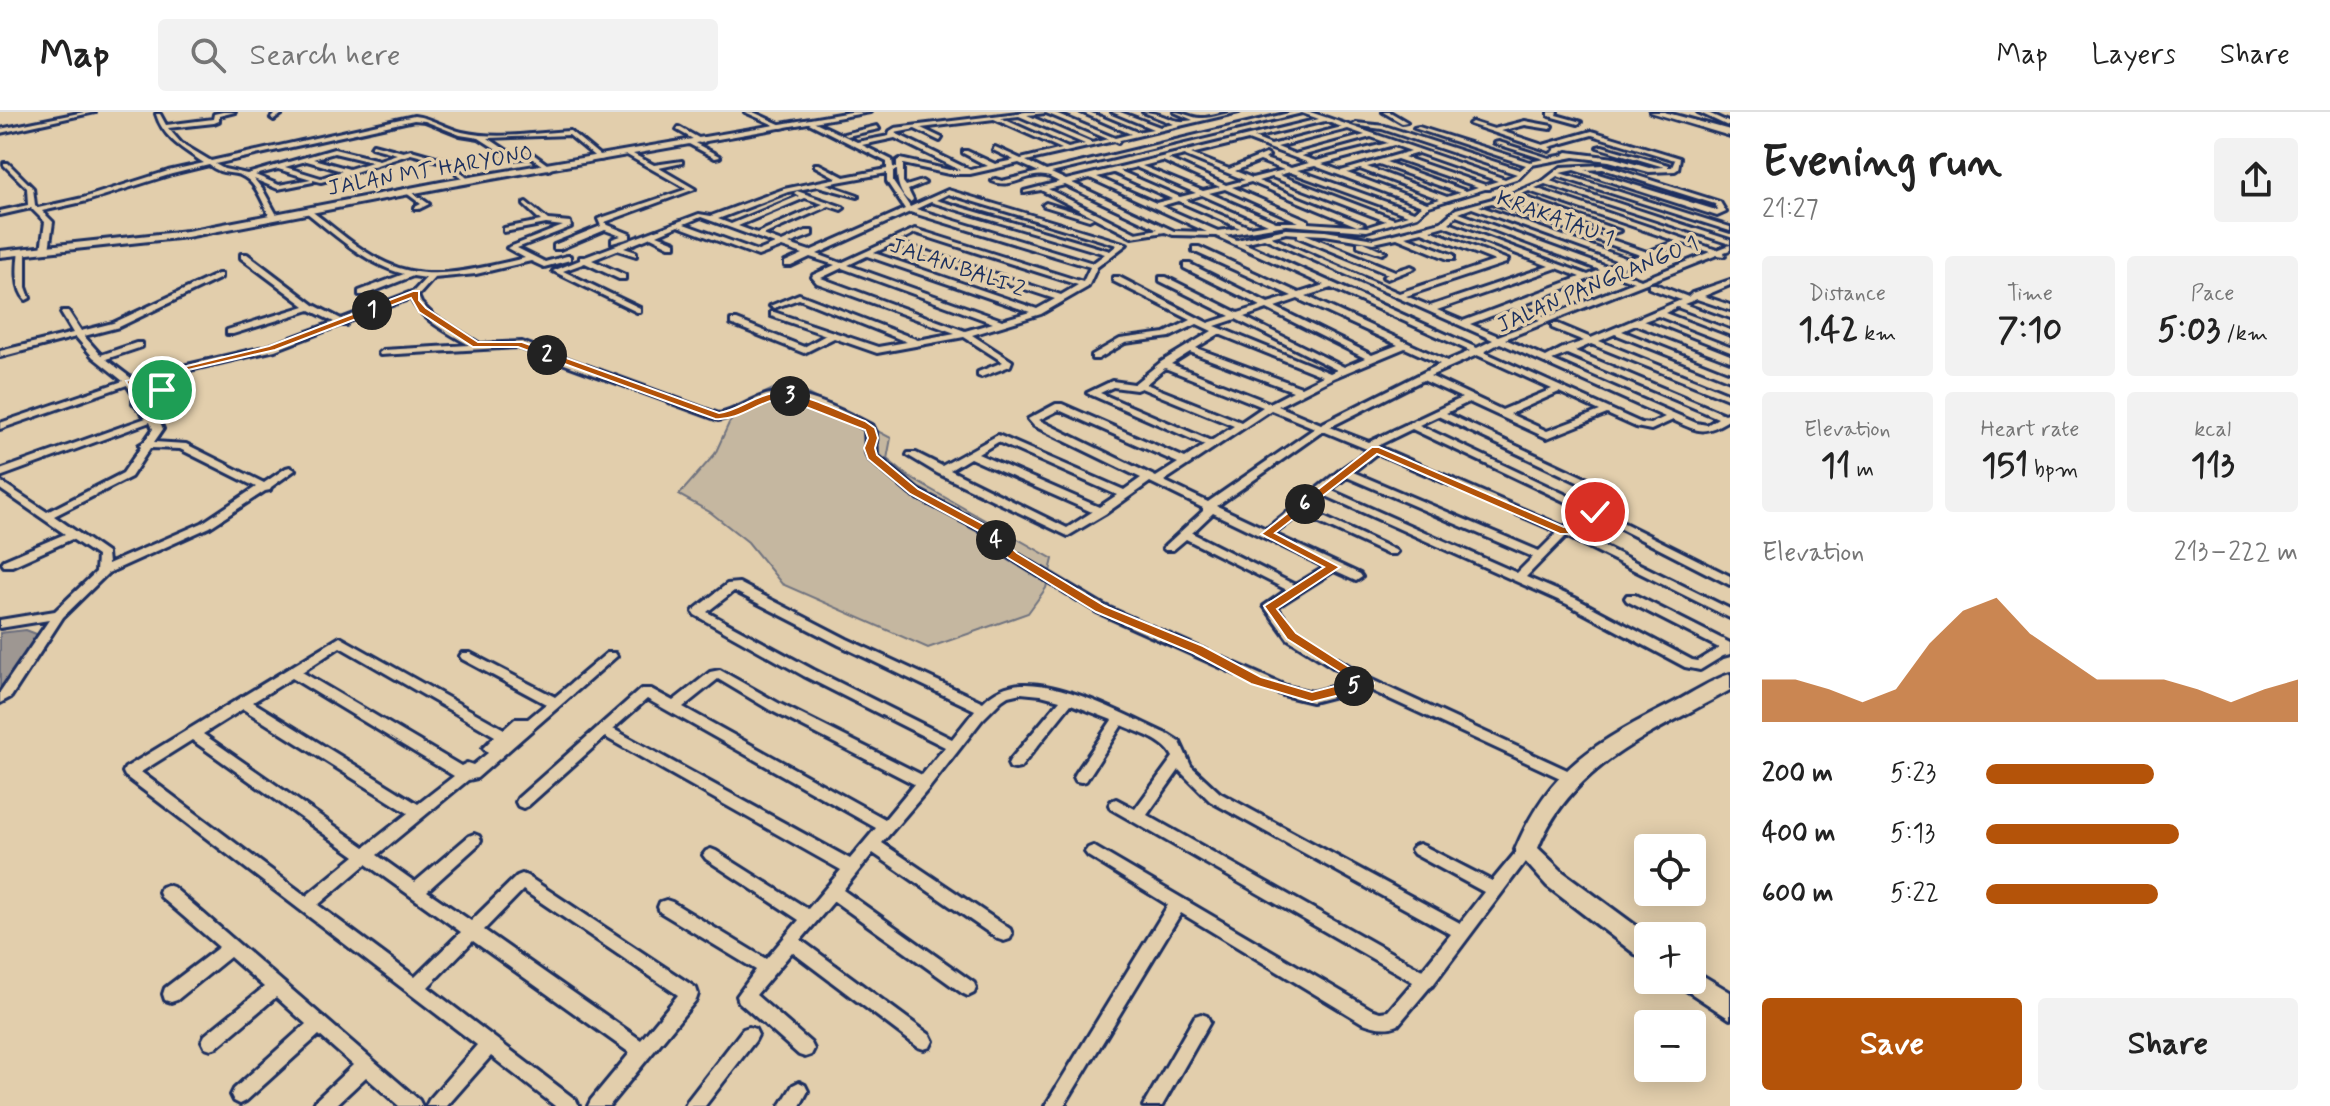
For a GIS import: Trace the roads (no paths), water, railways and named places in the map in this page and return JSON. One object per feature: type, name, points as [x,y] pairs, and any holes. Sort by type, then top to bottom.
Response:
[{"type":"main road","name":"JALAN MT HARYONO","points":[[0,254],[155,239],[407,191],[866,112]]},
{"type":"main road","points":[[1654,112],[1730,133]]},
{"type":"main road","points":[[1634,938],[1555,879],[1526,850],[1532,829],[1544,808],[1571,778],[1631,733],[1730,681]]},
{"type":"main road","points":[[1706,990],[1730,1007]]},
{"type":"street","points":[[2,130],[92,112]]},
{"type":"street","points":[[164,127],[214,121],[217,120],[216,115],[232,112]]},
{"type":"street","points":[[748,112],[783,127]]},
{"type":"street","points":[[894,135],[892,132],[964,119],[1046,112],[1308,224]]},
{"type":"street","points":[[1084,112],[1138,135]]},
{"type":"street","points":[[1115,112],[1161,130]]},
{"type":"street","points":[[1146,112],[1181,125]]},
{"type":"street","points":[[1177,112],[1427,205]]},
{"type":"street","points":[[1208,112],[1219,116]]},
{"type":"street","points":[[815,121],[899,165],[970,172],[1236,112]]},
{"type":"street","points":[[1044,172],[995,182],[1140,150],[1288,112]]},
{"type":"street","points":[[1223,129],[1306,112],[1727,254]]},
{"type":"street","points":[[1386,112],[1404,122]]},
{"type":"street","points":[[1552,112],[1555,113],[1551,115],[1578,122]]},
{"type":"street","points":[[1701,112],[1730,125]]},
{"type":"street","points":[[1020,114],[1092,145]]},
{"type":"street","points":[[158,115],[179,144],[222,171],[248,177],[260,190],[274,217]]},
{"type":"street","points":[[994,117],[1068,150]]},
{"type":"street","points":[[0,213],[85,200],[170,172],[414,118],[426,119],[458,133],[480,136],[570,133],[601,159]]},
{"type":"street","points":[[964,119],[979,125]]},
{"type":"street","points":[[1026,192],[1326,119]]},
{"type":"street","points":[[815,121],[847,134],[890,161],[890,182],[911,208],[1094,266]]},
{"type":"street","points":[[1495,131],[1525,123],[1551,128],[1518,138]]},
{"type":"street","points":[[1472,124],[1570,155],[1614,160]]},
{"type":"street","points":[[944,125],[958,132]]},
{"type":"street","points":[[1270,147],[1345,126],[1383,127],[1521,173]]},
{"type":"street","points":[[847,134],[877,128]]},
{"type":"street","points":[[916,128],[940,139]]},
{"type":"street","points":[[1417,128],[1530,164]]},
{"type":"street","points":[[679,129],[717,157]]},
{"type":"street","points":[[1543,147],[1590,133],[1678,159],[1675,169]]},
{"type":"street","points":[[860,144],[894,135],[970,172]]},
{"type":"street","points":[[1294,156],[1371,135]]},
{"type":"street","points":[[480,136],[514,158],[531,155],[549,168]]},
{"type":"street","points":[[1340,173],[1457,141]]},
{"type":"street","points":[[1225,238],[1273,223],[1371,229],[1415,215],[1427,205],[1508,182],[1530,164],[1616,142]]},
{"type":"street","points":[[1127,213],[1394,143]]},
{"type":"street","points":[[1497,143],[1549,159]]},
{"type":"street","points":[[373,146],[402,154]]},
{"type":"street","points":[[1600,147],[1675,169]]},
{"type":"street","points":[[278,149],[289,158]]},
{"type":"street","points":[[995,149],[1163,230],[1225,238],[1292,231],[1374,241],[1400,237],[1444,224],[1454,213],[1545,182],[1561,169],[1600,167],[1718,203],[1724,208],[1719,214],[1576,169]]},
{"type":"street","points":[[1230,171],[1280,150]]},
{"type":"street","points":[[379,162],[334,151],[249,175],[278,187],[352,172],[411,152],[448,162],[467,181]]},
{"type":"street","points":[[1583,151],[1649,170],[1675,169]]},
{"type":"street","points":[[965,152],[995,167]]},
{"type":"street","points":[[629,154],[692,189],[601,221],[605,227],[627,236],[580,257],[557,273],[637,310]]},
{"type":"street","points":[[1188,155],[1371,229]]},
{"type":"street","points":[[1398,157],[1488,188]]},
{"type":"street","points":[[1260,159],[1415,215]]},
{"type":"street","points":[[307,160],[352,172]]},
{"type":"street","points":[[656,167],[680,162]]},
{"type":"street","points":[[1380,162],[1469,194]]},
{"type":"street","points":[[6,164],[30,188],[35,208],[51,227],[45,250]]},
{"type":"street","points":[[817,165],[843,178],[860,204]]},
{"type":"street","points":[[713,218],[786,190],[890,170],[899,165]]},
{"type":"street","points":[[899,165],[903,189],[911,208]]},
{"type":"street","points":[[1139,166],[1273,223]]},
{"type":"street","points":[[278,167],[314,180]]},
{"type":"street","points":[[1360,167],[1447,199]]},
{"type":"street","points":[[1116,172],[1248,229]]},
{"type":"street","points":[[1555,173],[1730,229]]},
{"type":"street","points":[[1273,175],[1395,222]]},
{"type":"street","points":[[1092,177],[1645,427],[1673,417]]},
{"type":"street","points":[[1545,182],[1648,215],[1727,254]]},
{"type":"street","points":[[816,183],[856,196]]},
{"type":"street","points":[[903,189],[922,183]]},
{"type":"street","points":[[1043,189],[1138,236],[1163,230]]},
{"type":"street","points":[[786,190],[841,208]]},
{"type":"street","points":[[407,191],[426,204],[417,208]]},
{"type":"street","points":[[788,264],[951,192],[1122,242],[1094,266],[1085,285],[1038,312],[965,334],[918,343],[877,350],[831,336],[774,310],[799,296],[918,343]]},
{"type":"street","points":[[1513,195],[1616,231]]},
{"type":"street","points":[[734,225],[804,196]]},
{"type":"street","points":[[930,200],[1110,253]]},
{"type":"street","points":[[1025,211],[1067,200]]},
{"type":"street","points":[[1493,201],[1647,255]]},
{"type":"street","points":[[1648,215],[1681,202]]},
{"type":"street","points":[[526,204],[546,222]]},
{"type":"street","points":[[757,235],[829,204]]},
{"type":"street","points":[[1046,205],[1115,226]]},
{"type":"street","name":"KRAKATAU 1","points":[[1472,206],[1628,262]]},
{"type":"street","points":[[308,211],[382,264],[413,274],[431,277],[484,270],[530,259]]},
{"type":"street","points":[[1454,213],[1647,284],[1730,308]]},
{"type":"street","points":[[507,230],[546,222],[561,221],[568,225],[511,248],[546,265],[616,247],[699,216],[713,218],[1002,323]]},
{"type":"street","points":[[678,224],[755,253],[809,233]]},
{"type":"street","points":[[1444,224],[1587,277]]},
{"type":"street","points":[[1598,238],[1634,224]]},
{"type":"street","points":[[995,237],[1015,225]]},
{"type":"street","points":[[557,247],[605,227]]},
{"type":"street","points":[[1423,230],[1503,261]]},
{"type":"street","points":[[981,374],[1008,361],[965,334],[816,277],[918,231],[1085,285]]},
{"type":"street","points":[[1292,231],[1394,274]]},
{"type":"street","points":[[650,234],[672,244]]},
{"type":"street","points":[[1336,234],[1382,252]]},
{"type":"street","points":[[1264,236],[1673,417],[1709,428],[1728,416]]},
{"type":"street","points":[[1400,237],[1451,257]]},
{"type":"street","points":[[536,238],[622,277]]},
{"type":"street","points":[[1463,324],[1683,241]]},
{"type":"street","points":[[889,242],[1061,298]]},
{"type":"street","points":[[616,247],[633,254]]},
{"type":"street","points":[[1196,249],[1447,364]]},
{"type":"street","points":[[1442,261],[1473,250]]},
{"type":"street","points":[[22,252],[22,287],[26,298]]},
{"type":"street","name":"JALAN BALI 2","points":[[866,253],[1038,312]]},
{"type":"street","points":[[1401,295],[1524,254]]},
{"type":"street","name":"JALAN PANGRANGO 1","points":[[1169,548],[1208,512],[1208,507],[1322,427],[1447,364],[1727,254]]},
{"type":"street","points":[[244,256],[311,307],[343,323]]},
{"type":"street","points":[[1187,266],[1371,358]]},
{"type":"street","points":[[1431,309],[1556,266]]},
{"type":"street","points":[[1347,293],[1411,268]]},
{"type":"street","points":[[362,293],[413,274]]},
{"type":"street","points":[[0,354],[78,336],[132,319],[218,276]]},
{"type":"street","points":[[0,426],[131,381],[272,348],[416,293],[431,277]]},
{"type":"street","points":[[1116,279],[1218,331],[1330,376]]},
{"type":"street","points":[[1163,279],[1344,370]]},
{"type":"street","points":[[801,292],[820,281]]},
{"type":"street","points":[[1550,358],[1730,282]]},
{"type":"street","points":[[1207,326],[1330,286]]},
{"type":"street","points":[[1716,287],[1730,292]]},
{"type":"street","points":[[416,293],[414,301],[423,310],[476,345]]},
{"type":"street","points":[[1676,304],[1730,324]]},
{"type":"street","points":[[1511,305],[1730,397]]},
{"type":"street","points":[[230,332],[311,307]]},
{"type":"street","points":[[1656,312],[1730,341]]},
{"type":"street","points":[[47,516],[127,475],[144,445],[158,429],[138,403],[139,396],[131,381],[100,358],[78,336],[65,313]]},
{"type":"street","points":[[1095,357],[1123,341],[1167,335],[1196,321]]},
{"type":"street","points":[[1635,321],[1730,358]]},
{"type":"street","points":[[734,322],[804,350],[831,336]]},
{"type":"street","points":[[1613,330],[1730,377]]},
{"type":"street","points":[[1213,445],[1092,393],[1112,384],[1129,388],[1139,384],[1164,364],[1218,331]]},
{"type":"street","points":[[383,353],[519,344],[718,417],[736,414],[773,396],[784,395],[870,428],[872,456],[914,492],[983,528],[1012,555],[1101,609],[1198,649],[1256,680],[1283,690],[1312,697],[1367,683]]},
{"type":"street","points":[[100,358],[139,345]]},
{"type":"street","points":[[912,455],[1068,533],[1124,494],[1185,462],[1271,406],[1330,376],[1404,345]]},
{"type":"street","points":[[1188,348],[1302,391]]},
{"type":"street","points":[[1566,350],[1728,416]]},
{"type":"street","points":[[1164,364],[1322,427],[1565,531],[1730,614]]},
{"type":"street","points":[[1423,376],[1547,435],[1607,411]]},
{"type":"street","points":[[1139,384],[1243,426]]},
{"type":"street","points":[[139,396],[178,386]]},
{"type":"street","points":[[1501,414],[1559,389]]},
{"type":"street","points":[[1267,534],[1372,448],[1469,398]]},
{"type":"street","points":[[1185,462],[1055,406],[1033,421],[1356,577]]},
{"type":"street","points":[[1441,414],[1588,483],[1593,491],[1579,504]]},
{"type":"street","points":[[0,474],[151,419]]},
{"type":"street","points":[[1415,427],[1579,504],[1730,581]]},
{"type":"street","points":[[941,471],[995,438],[1003,439],[1124,494]]},
{"type":"street","points":[[144,445],[182,446],[266,488]]},
{"type":"street","points":[[969,454],[1101,512]]},
{"type":"street","points":[[0,698],[13,684],[56,619],[102,571],[206,525],[290,470]]},
{"type":"street","points":[[1344,472],[1538,555]]},
{"type":"street","points":[[0,484],[103,555],[102,571]]},
{"type":"street","points":[[1321,490],[1571,601],[1689,664],[1700,666],[1719,652],[1730,649]]},
{"type":"street","points":[[1298,509],[1391,552]]},
{"type":"street","points":[[1519,577],[1565,531],[1595,512]]},
{"type":"street","points":[[1185,534],[1296,590]]},
{"type":"street","points":[[8,563],[72,535]]},
{"type":"street","points":[[1333,567],[1270,606],[1292,636],[1367,683],[1571,778]]},
{"type":"street","points":[[954,746],[809,673],[699,612],[731,587],[739,587],[843,642],[986,709]]},
{"type":"street","points":[[1631,598],[1730,649]]},
{"type":"street","points":[[0,624],[56,619]]},
{"type":"street","points":[[508,738],[340,641],[130,772],[570,1106]]},
{"type":"street","points":[[466,656],[556,703]]},
{"type":"street","points":[[306,905],[464,775],[467,768],[508,738],[520,722],[531,724],[611,656]]},
{"type":"street","points":[[292,672],[464,775]]},
{"type":"street","points":[[675,706],[720,674],[775,707],[925,783]]},
{"type":"street","points":[[805,1049],[745,996],[954,746],[1005,692],[1046,690],[1169,742],[1203,787],[1232,807],[1460,931]]},
{"type":"street","points":[[523,802],[646,692],[887,827]]},
{"type":"street","points":[[1015,764],[1068,699]]},
{"type":"street","points":[[242,702],[419,812]]},
{"type":"street","points":[[1081,777],[1119,720]]},
{"type":"street","points":[[604,730],[852,868]]},
{"type":"street","points":[[192,733],[643,1052]]},
{"type":"street","points":[[1138,816],[1179,759]]},
{"type":"street","points":[[1116,805],[1426,981]]},
{"type":"street","points":[[415,892],[474,840]]},
{"type":"street","points":[[873,845],[1004,934]]},
{"type":"street","points":[[1419,850],[1493,889]]},
{"type":"street","points":[[1093,852],[1367,1016],[1380,1020],[1392,1019],[1426,981],[1460,931],[1526,850]]},
{"type":"street","points":[[711,855],[810,919]]},
{"type":"street","points":[[416,988],[522,881],[690,994],[597,1106]]},
{"type":"street","points":[[167,892],[413,1106]]},
{"type":"street","points":[[833,892],[968,988]]},
{"type":"street","points":[[1054,1106],[1178,903]]},
{"type":"street","points":[[666,907],[768,969]]},
{"type":"street","points":[[791,942],[924,1041]]},
{"type":"street","points":[[171,994],[231,947]]},
{"type":"street","points":[[211,1041],[276,987]]},
{"type":"street","points":[[1152,1106],[1201,1022]]},
{"type":"street","points":[[240,1095],[319,1024]]},
{"type":"street","points":[[702,1103],[749,1035]]},
{"type":"street","points":[[435,1106],[490,1044]]},
{"type":"street","points":[[322,1106],[366,1065]]}]
